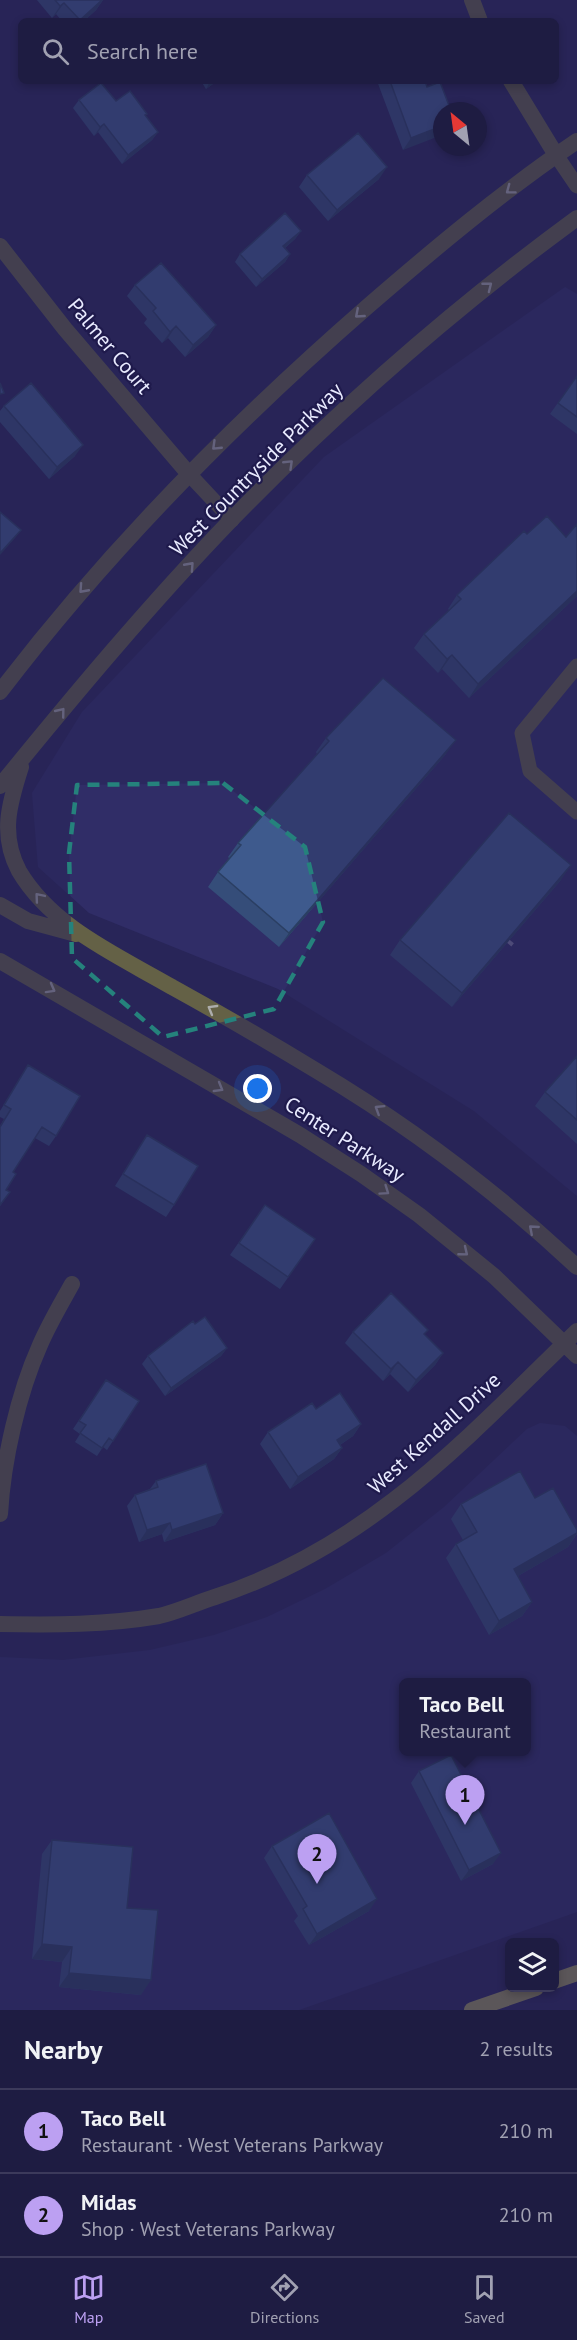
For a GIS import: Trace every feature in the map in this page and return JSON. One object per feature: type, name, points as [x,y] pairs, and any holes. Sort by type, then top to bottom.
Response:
[{"type":"main road","points":[[559,1980],[577,1973]]},
{"type":"main road","points":[[472,2010],[524,1992]]},
{"type":"street","points":[[472,0],[479,18]]},
{"type":"street","points":[[513,84],[556,155]]},
{"type":"street","name":"West Countryside Parkway","points":[[0,692],[49,627],[188,473],[311,356],[444,240],[577,141]]},
{"type":"street","name":"West Countryside Parkway","points":[[0,786],[86,682],[232,520],[339,416],[442,323],[577,218]]},
{"type":"street","name":"Palmer Court","points":[[0,246],[65,329],[188,473]]},
{"type":"street","name":"Center Parkway","points":[[24,757],[9,803],[5,837],[18,870],[41,902],[83,935],[390,1116],[479,1181],[577,1267]]},
{"type":"street","name":"Center Parkway","points":[[0,905],[28,921],[83,935]]},
{"type":"street","name":"Center Parkway","points":[[0,961],[300,1135],[361,1174],[419,1215],[571,1337],[577,1356]]},
{"type":"street","points":[[0,1514],[1,1492],[20,1407],[39,1346],[72,1284]]},
{"type":"street","name":"West Kendall Drive","points":[[0,1624],[77,1626],[161,1615],[233,1591],[288,1569],[339,1540],[398,1499],[437,1466],[571,1337]]},
{"type":"lane","points":[[556,155],[577,186]]},
{"type":"lane","points":[[188,473],[232,520]]},
{"type":"lane","points":[[577,666],[522,734],[530,771],[577,812]]},
{"type":"path","points":[[508,941],[513,946]]},
{"type":"highlighted area","points":[[223,783],[305,847],[323,922],[274,1009],[163,1037],[72,958],[69,853],[77,785]]},
{"type":"shaded area","points":[[565,287],[577,294],[577,1196],[474,1111],[278,989],[89,913],[38,867],[32,793],[82,712],[324,457]]},
{"type":"shaded area","points":[[540,1423],[565,1426],[577,1436],[577,1912],[299,2010],[0,2010],[0,1657],[63,1660],[150,1650],[214,1635],[267,1617],[325,1589],[386,1553],[444,1507],[527,1429]]},
{"type":"building","points":[[55,0],[102,0],[82,18],[78,18],[64,3],[60,6]]},
{"type":"building","points":[[100,84],[116,101],[130,91],[158,132],[128,155],[104,124],[100,127],[79,100]]},
{"type":"building","points":[[391,84],[426,84],[427,87],[441,84],[448,102],[433,102],[433,129],[411,138]]},
{"type":"building","points":[[358,133],[387,167],[337,210],[307,175]]},
{"type":"building","points":[[285,213],[301,231],[283,246],[290,254],[262,279],[240,254]]},
{"type":"building","points":[[161,263],[216,325],[193,345],[176,326],[170,332],[153,311],[156,308],[135,285]]},
{"type":"building","points":[[577,376],[577,417],[558,403]]},
{"type":"building","points":[[31,383],[83,445],[57,467],[4,406]]},
{"type":"building","points":[[0,512],[21,530],[0,553]]},
{"type":"building","points":[[547,516],[566,537],[577,524],[577,591],[478,684],[452,655],[447,659],[424,634],[461,599],[457,595],[524,531],[527,534]]},
{"type":"building","points":[[383,678],[456,740],[289,933],[218,872],[241,845],[238,843],[329,741],[326,738]]},
{"type":"building","points":[[509,813],[571,865],[462,993],[400,940]]},
{"type":"building","points":[[577,1056],[577,1120],[545,1092]]},
{"type":"building","points":[[28,1065],[80,1096],[56,1136],[42,1127],[13,1172],[16,1174],[6,1190],[10,1192],[0,1205],[0,1127],[11,1109],[4,1105]]},
{"type":"building","points":[[147,1135],[198,1166],[174,1205],[123,1174]]},
{"type":"building","points":[[265,1205],[315,1239],[288,1277],[239,1243]]},
{"type":"building","points":[[391,1293],[428,1330],[424,1334],[443,1353],[416,1380],[398,1362],[391,1369],[353,1332]]},
{"type":"building","points":[[205,1317],[227,1348],[171,1388],[148,1356],[193,1321],[195,1324]]},
{"type":"building","points":[[106,1380],[139,1401],[113,1441],[109,1438],[102,1448],[80,1433],[86,1425],[79,1421]]},
{"type":"building","points":[[340,1393],[361,1424],[337,1440],[342,1448],[298,1477],[268,1432],[312,1403],[316,1409]]},
{"type":"building","points":[[206,1464],[223,1513],[172,1530],[170,1523],[147,1530],[135,1495],[158,1487],[156,1481]]},
{"type":"building","points":[[520,1471],[535,1498],[553,1488],[577,1533],[514,1569],[532,1602],[499,1621],[456,1544],[477,1532],[461,1504]]},
{"type":"building","points":[[452,1756],[501,1853],[469,1870],[419,1771]]},
{"type":"building","points":[[329,1813],[377,1899],[317,1934],[303,1909],[307,1906],[272,1846]]},
{"type":"building","points":[[52,1840],[133,1847],[127,1908],[158,1910],[151,1980],[69,1973],[72,1947],[42,1944]]},
{"type":"place","name":"Taco Bell","points":[[465,1825]]},
{"type":"place","name":"Midas","points":[[317,1884]]}]
